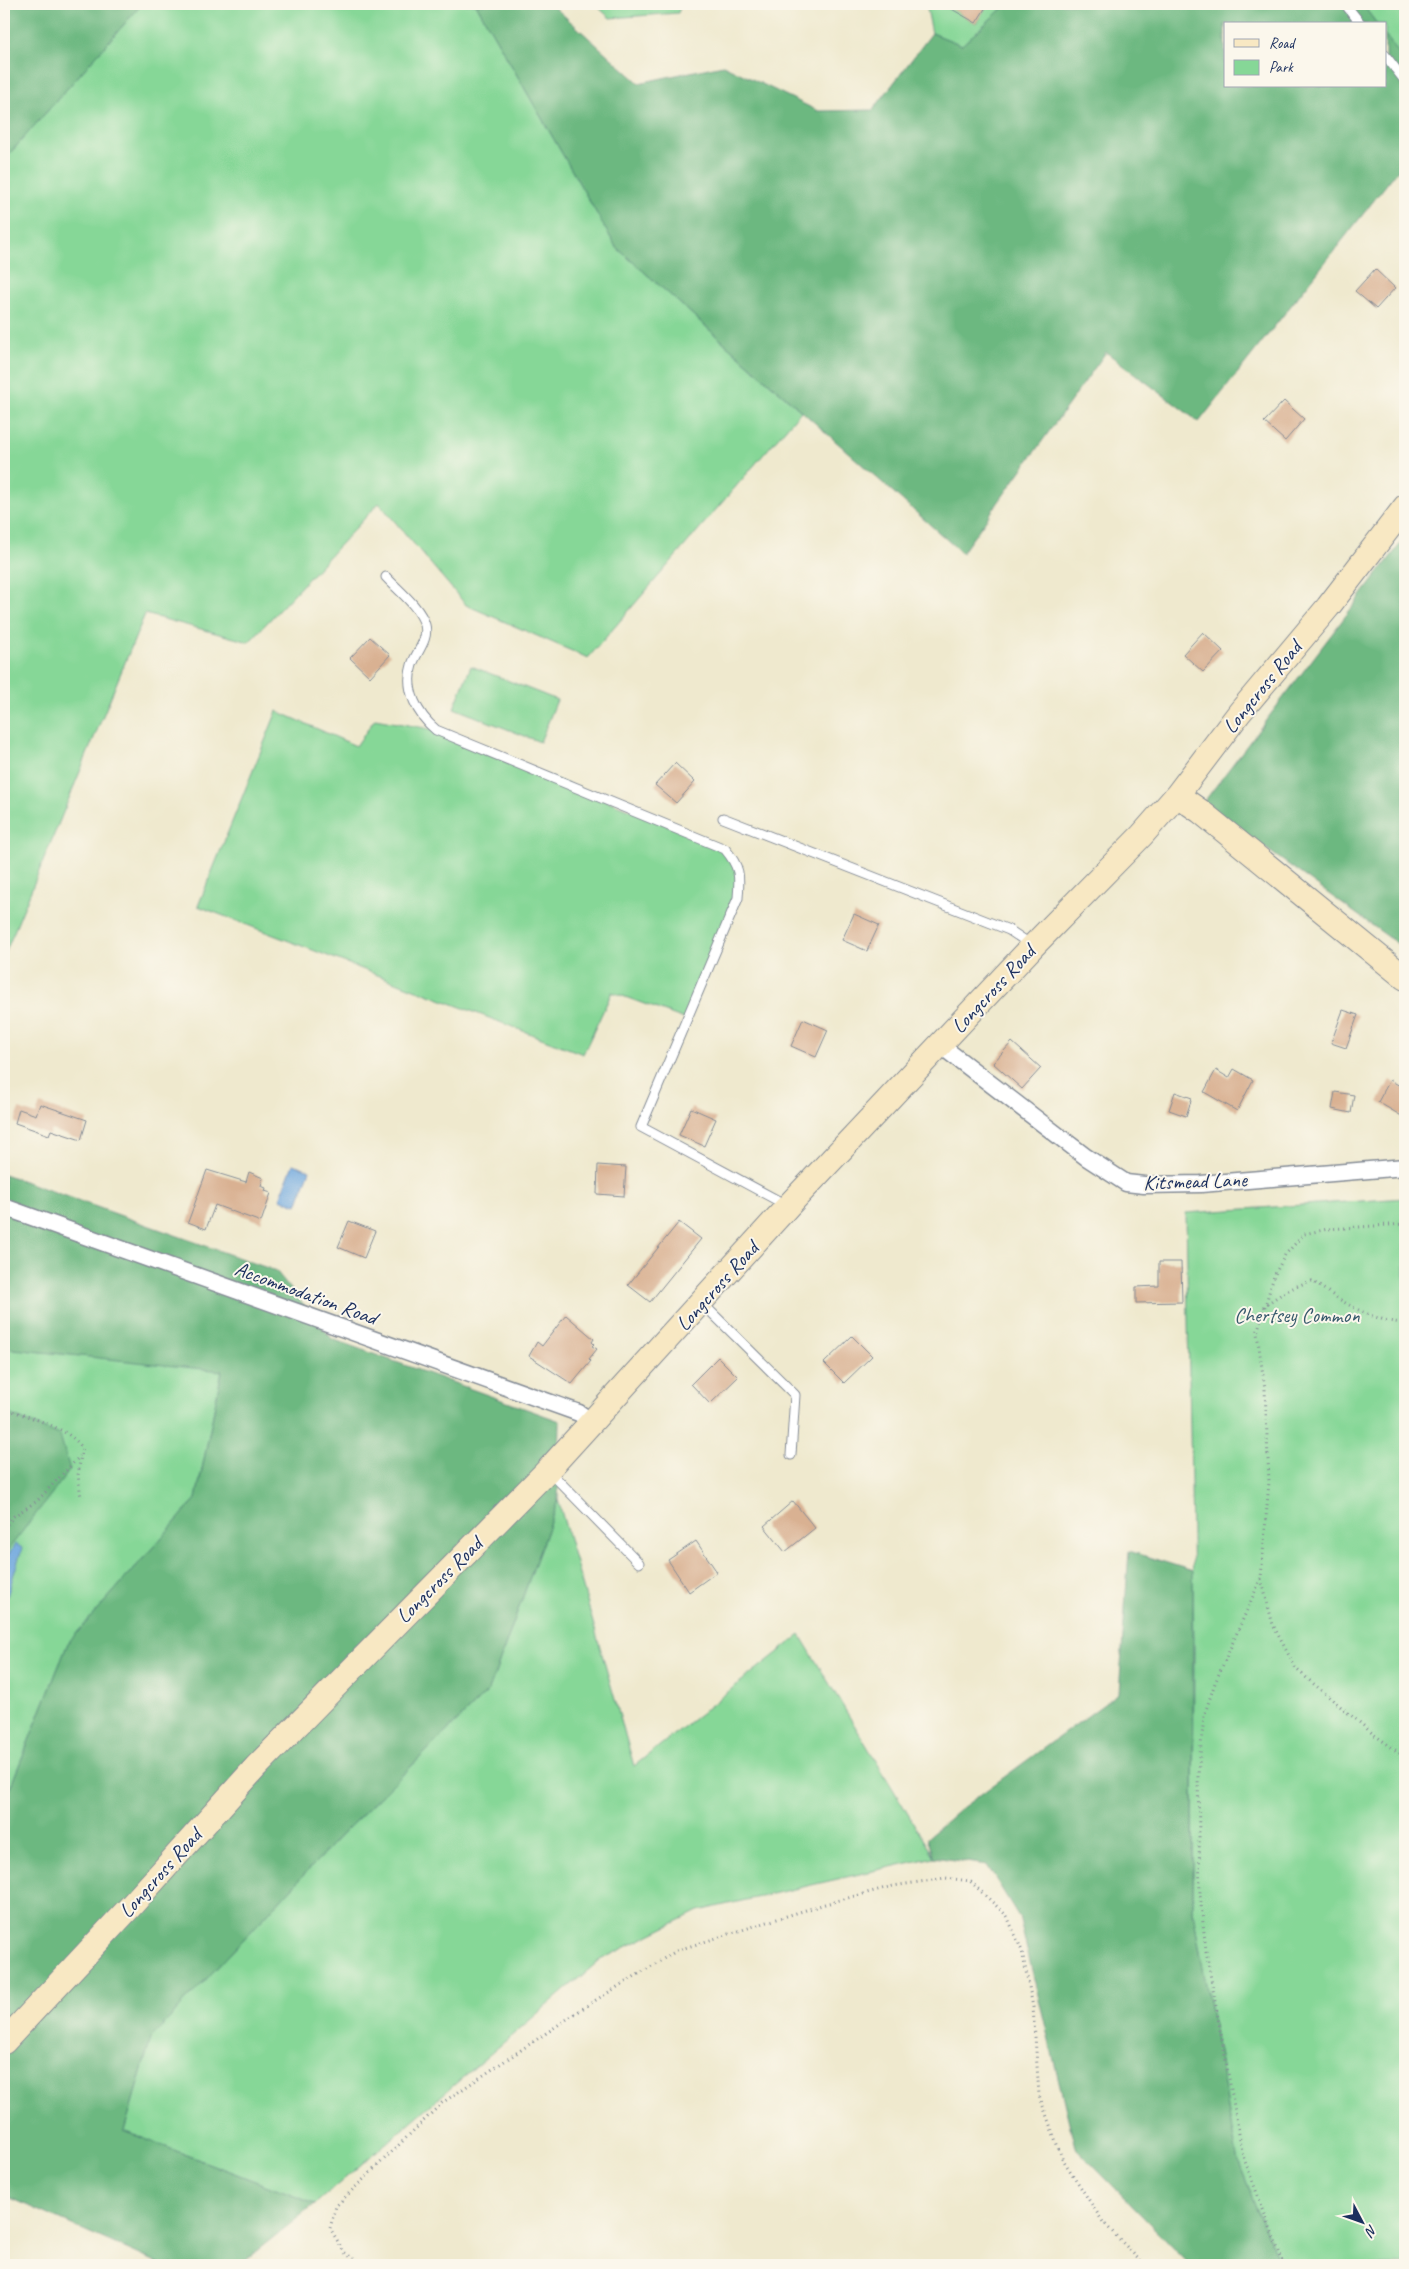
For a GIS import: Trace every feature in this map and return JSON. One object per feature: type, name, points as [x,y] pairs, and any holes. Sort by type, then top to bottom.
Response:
[{"type":"main road","name":"Longcross Road","points":[[4,2042],[130,1907],[256,1767],[548,1470],[702,1303],[788,1206],[1033,946],[1109,872],[1177,795],[1240,712],[1328,607],[1405,507]]},
{"type":"main road","points":[[1177,795],[1200,811],[1405,978]]},
{"type":"street","name":"Kitsmead Lane","points":[[940,1045],[1086,1157],[1126,1183],[1144,1185],[1200,1184],[1405,1167]]},
{"type":"street","name":"Accommodation Road","points":[[4,1207],[579,1413],[592,1422]]},
{"type":"lane","points":[[1345,4],[1359,22]]},
{"type":"lane","points":[[1386,56],[1405,81]]},
{"type":"lane","points":[[386,577],[421,614],[426,627],[425,638],[412,666],[410,691],[423,719],[436,730],[725,849],[736,861],[740,878],[738,898],[641,1127],[788,1206]]},
{"type":"lane","points":[[723,818],[1009,930],[1033,946]]},
{"type":"lane","points":[[702,1303],[795,1395],[791,1454]]},
{"type":"lane","points":[[548,1470],[640,1564]]},
{"type":"path","points":[[1405,1224],[1328,1229],[1304,1234],[1285,1256],[1274,1276],[1263,1307],[1257,1333],[1265,1389],[1269,1482],[1262,1578],[1273,1625],[1296,1669],[1372,1734],[1405,1757]]},
{"type":"path","points":[[1263,1307],[1291,1288],[1312,1282],[1364,1312],[1392,1323],[1405,1323]]},
{"type":"path","points":[[4,1408],[64,1432],[78,1441],[82,1448],[78,1475],[81,1498]]},
{"type":"path","points":[[4,1528],[14,1516],[37,1501],[81,1455]]},
{"type":"path","points":[[1262,1578],[1215,1683],[1204,1716],[1198,1775],[1200,1895],[1206,1951],[1243,2156],[1284,2265]]},
{"type":"path","points":[[362,2265],[344,2252],[330,2228],[336,2206],[442,2103],[591,2004],[678,1950],[835,1901],[893,1886],[946,1878],[970,1881],[1007,1916],[1022,1951],[1033,2006],[1039,2095],[1062,2158],[1103,2222],[1144,2265]]},
{"type":"green space","points":[[4,4],[142,4],[4,160]]},
{"type":"green space","points":[[142,4],[476,4],[616,247],[801,411],[588,658],[466,605],[379,503],[249,642],[145,614],[4,956],[4,160]]},
{"type":"green space","points":[[476,4],[551,4],[639,83],[723,65],[818,111],[873,110],[932,33],[962,45],[1007,4],[1362,4],[1376,22],[1224,22],[1224,88],[1386,88],[1386,36],[1405,62],[1405,161],[1199,422],[1106,352],[962,553],[616,247]]},
{"type":"green space","points":[[595,4],[681,4],[678,13],[610,18]]},
{"type":"green space","points":[[926,4],[957,4],[954,10],[976,23],[988,4],[1007,4],[962,45],[932,33]]},
{"type":"green space","points":[[1362,4],[1405,4],[1405,62],[1386,36],[1386,22],[1376,22]]},
{"type":"green space","points":[[1405,538],[1405,949],[1203,803]]},
{"type":"green space","points":[[471,666],[557,700],[540,742],[454,708]]},
{"type":"green space","points":[[277,711],[356,746],[375,719],[436,730],[725,849],[736,861],[738,898],[687,1020],[612,992],[583,1054],[198,906]]},
{"type":"green space","points":[[4,1174],[276,1271],[332,1339],[560,1421],[558,1500],[489,1690],[345,1831],[151,2038],[124,2131],[315,2204],[239,2265],[163,2265],[4,2195],[4,1803],[68,1643],[196,1499],[222,1371],[4,1348]]},
{"type":"green space","name":"Chertsey Common","points":[[1405,1198],[1405,2265],[1279,2265],[1237,2158],[1193,1912],[1194,1643],[1186,1213]]},
{"type":"green space","points":[[4,1348],[222,1370],[196,1499],[68,1643],[4,1803]]},
{"type":"green space","points":[[4,1412],[60,1435],[70,1470],[4,1555]]},
{"type":"green space","points":[[558,1500],[634,1766],[800,1635],[934,1857],[698,1911],[600,1960],[315,2204],[124,2131],[151,2038],[345,1831],[489,1690]]},
{"type":"green space","points":[[1129,1551],[1193,1571],[1193,1912],[1237,2158],[1279,2265],[1190,2265],[1075,2147],[1019,1917],[987,1865],[934,1857],[927,1838],[962,1808],[1119,1693]]},
{"type":"water","points":[[293,1164],[310,1170],[297,1205],[280,1199]]},
{"type":"water","points":[[16,1544],[22,1548],[4,1606],[4,1561]]},
{"type":"building","points":[[943,4],[988,4],[976,23]]},
{"type":"building","points":[[1375,269],[1395,288],[1376,309],[1355,291]]},
{"type":"building","points":[[1284,401],[1304,419],[1285,441],[1264,422]]},
{"type":"building","points":[[1203,632],[1223,651],[1203,672],[1183,654]]},
{"type":"building","points":[[370,637],[390,655],[370,677],[350,658]]},
{"type":"building","points":[[675,763],[695,782],[676,803],[655,785]]},
{"type":"building","points":[[854,914],[879,925],[867,951],[842,940]]},
{"type":"building","points":[[1343,1010],[1358,1015],[1346,1048],[1331,1043]]},
{"type":"building","points":[[803,1019],[828,1030],[816,1057],[791,1046]]},
{"type":"building","points":[[1012,1042],[1041,1068],[1022,1089],[993,1063]]},
{"type":"building","points":[[1234,1069],[1253,1080],[1237,1111],[1204,1092],[1216,1070],[1229,1078]]},
{"type":"building","points":[[1390,1080],[1405,1089],[1405,1118],[1378,1102]]},
{"type":"building","points":[[1175,1092],[1192,1098],[1186,1116],[1169,1110]]},
{"type":"building","points":[[1335,1092],[1354,1095],[1351,1113],[1332,1109]]},
{"type":"building","points":[[40,1104],[87,1120],[81,1140],[51,1130],[49,1135],[15,1123],[19,1109],[36,1115]]},
{"type":"building","points":[[691,1108],[716,1119],[704,1146],[679,1135]]},
{"type":"building","points":[[598,1165],[626,1167],[624,1196],[597,1194]]},
{"type":"building","points":[[207,1170],[246,1182],[249,1172],[263,1178],[261,1186],[266,1188],[265,1191],[271,1193],[261,1222],[215,1205],[206,1229],[188,1222]]},
{"type":"building","points":[[349,1221],[375,1231],[364,1258],[338,1247]]},
{"type":"building","points":[[679,1222],[701,1239],[650,1302],[628,1285]]},
{"type":"building","points":[[1159,1262],[1181,1262],[1182,1302],[1136,1303],[1136,1287],[1159,1286]]},
{"type":"building","points":[[566,1315],[594,1339],[592,1346],[597,1349],[589,1359],[591,1361],[572,1384],[529,1356],[537,1342],[542,1346]]},
{"type":"building","points":[[852,1336],[872,1356],[844,1383],[824,1363]]},
{"type":"building","points":[[718,1357],[738,1377],[710,1404],[691,1384]]},
{"type":"building","points":[[793,1501],[815,1528],[785,1552],[764,1526]]},
{"type":"building","points":[[696,1541],[717,1572],[689,1592],[668,1560]]}]
